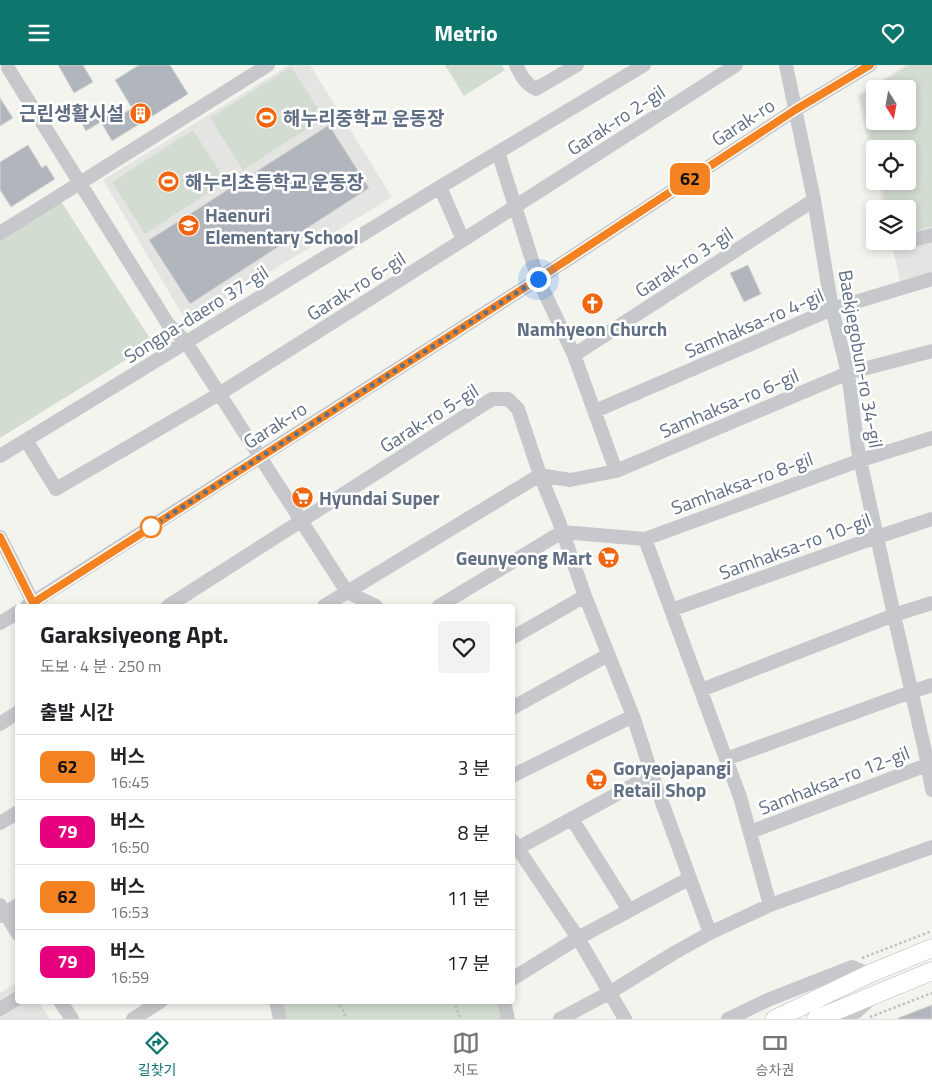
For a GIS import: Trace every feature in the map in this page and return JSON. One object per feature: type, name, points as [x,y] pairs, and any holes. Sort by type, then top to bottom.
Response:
[{"type":"main road","points":[[774,1019],[869,974],[932,948]]},
{"type":"main road","points":[[816,1019],[932,971]]},
{"type":"street","points":[[0,233],[268,65]]},
{"type":"street","points":[[516,65],[523,79],[536,89],[564,68]]},
{"type":"street","name":"Songpa-daero 37-gil","points":[[0,457],[440,187],[644,65]]},
{"type":"street","name":"Garak-ro 2-gil","points":[[463,240],[736,65]]},
{"type":"street","points":[[786,65],[795,110]]},
{"type":"street","name":"Garak-ro","points":[[33,604],[538,279],[795,110],[870,65]]},
{"type":"street","points":[[8,68],[168,324],[186,343],[347,592],[372,604]]},
{"type":"street","name":"Baekjegobun-ro 34-gil","points":[[795,110],[814,200],[832,309],[848,373],[861,460],[911,692],[930,764],[932,789]]},
{"type":"street","points":[[498,152],[538,279],[574,355],[616,471]]},
{"type":"street","points":[[440,187],[463,240]]},
{"type":"street","name":"Garak-ro 3-gil","points":[[574,355],[814,200]]},
{"type":"street","points":[[916,239],[932,235]]},
{"type":"street","name":"Garak-ro 6-gil","points":[[26,440],[56,489],[219,394],[463,240]]},
{"type":"street","name":"Samhaksa-ro 4-gil","points":[[595,411],[832,309],[932,279]]},
{"type":"street","name":"Samhaksa-ro 6-gil","points":[[540,475],[570,480],[616,471],[848,373],[932,351]]},
{"type":"street","name":"Garak-ro 5-gil","points":[[171,604],[492,399],[508,399],[518,409],[540,475],[585,596],[633,716],[652,775],[710,933]]},
{"type":"street","name":"Samhaksa-ro 8-gil","points":[[562,532],[645,539],[861,460],[932,438]]},
{"type":"street","points":[[327,604],[540,475]]},
{"type":"street","name":"Samhaksa-ro 10-gil","points":[[671,611],[932,519]]},
{"type":"street","points":[[442,604],[562,532]]},
{"type":"street","name":"Garak-ro","points":[[0,537],[31,604]]},
{"type":"street","points":[[645,539],[740,797],[770,905]]},
{"type":"street","points":[[515,636],[585,596]]},
{"type":"street","points":[[700,690],[894,615],[932,603]]},
{"type":"street","points":[[0,623],[15,614]]},
{"type":"street","points":[[515,706],[608,655]]},
{"type":"street","points":[[726,759],[932,685]]},
{"type":"street","points":[[0,724],[15,714]]},
{"type":"street","points":[[515,775],[633,716]]},
{"type":"street","name":"Samhaksa-ro 12-gil","points":[[750,832],[930,764]]},
{"type":"street","points":[[625,1019],[578,938],[515,844],[572,819],[652,775]]},
{"type":"street","points":[[0,823],[15,814]]},
{"type":"street","points":[[572,819],[629,910]]},
{"type":"street","points":[[560,1019],[609,993],[710,933],[770,905],[932,847]]},
{"type":"street","points":[[515,977],[578,938],[690,878]]},
{"type":"street","points":[[15,906],[2,911],[15,930]]},
{"type":"street","points":[[728,1019],[770,999],[852,967],[869,974]]},
{"type":"street","points":[[841,1019],[856,1012],[876,995]]},
{"type":"street","points":[[0,1009],[15,1000]]},
{"type":"street","points":[[62,1004],[72,1019]]},
{"type":"street","points":[[133,1019],[156,1004]]},
{"type":"street","points":[[276,1004],[278,1018]]},
{"type":"street","points":[[505,1004],[508,1019]]},
{"type":"path","points":[[865,1019],[932,993]]},
{"type":"path","points":[[339,1004],[346,1019]]},
{"type":"path","points":[[454,1004],[460,1019]]},
{"type":"shaded area","points":[[289,65],[310,65],[392,197],[187,323],[103,180]]},
{"type":"shaded area","points":[[445,65],[502,65],[505,70],[464,96]]},
{"type":"shaded area","points":[[906,65],[932,65],[932,272],[900,281],[893,250],[916,250],[916,200],[881,200],[879,190],[916,190],[916,140],[868,140],[857,95],[866,89],[866,130],[916,130],[916,80],[882,80]]},
{"type":"shaded area","points":[[910,65],[932,65],[932,226],[916,231],[916,200],[885,200],[882,190],[916,190],[916,140],[871,140],[868,130],[916,130],[916,80],[886,80]]},
{"type":"shaded area","name":"해누리중학교 운동장","points":[[291,67],[324,118],[243,170],[210,118]]},
{"type":"shaded area","points":[[866,92],[866,121],[860,96]]},
{"type":"shaded area","name":"해누리초등학교 운동장","points":[[193,130],[226,181],[145,234],[112,182]]},
{"type":"shaded area","points":[[56,192],[153,343],[0,438],[0,227]]},
{"type":"shaded area","points":[[15,983],[15,1004],[40,1004],[50,1019],[0,1019],[0,993]]},
{"type":"shaded area","points":[[277,1004],[502,1004],[504,1019],[280,1019]]},
{"type":"building","points":[[58,65],[83,65],[93,82],[74,93]]},
{"type":"building","points":[[139,65],[170,65],[188,94],[112,141],[101,122],[86,131],[81,122],[105,107],[113,120],[132,108],[115,80]]},
{"type":"building","points":[[0,98],[13,118],[0,126]]},
{"type":"building","points":[[329,125],[369,188],[190,304],[149,240]]},
{"type":"building","points":[[28,145],[42,168],[46,165],[55,179],[11,207],[0,190],[0,162]]},
{"type":"building","points":[[748,265],[761,294],[744,302],[730,273]]},
{"type":"building","points":[[932,1005],[932,1019],[898,1019],[898,1018]]},
{"type":"bus line","name":"62","points":[[0,537],[33,603],[538,279],[795,110],[870,65]]},
{"type":"place","name":"근린생활시설","points":[[140,113]]},
{"type":"place","name":"해누리중학교 운동장","points":[[267,118]]},
{"type":"place","name":"해누리초등학교 운동장","points":[[169,182]]},
{"type":"place","name":"Haenuri Elementary School","points":[[189,226]]},
{"type":"place","name":"Namhyeon Church","points":[[592,303]]},
{"type":"place","name":"Hyundai Super","points":[[303,498]]},
{"type":"place","name":"Geunyeong Mart","points":[[608,558]]},
{"type":"place","name":"Goryeojapangi Retail Shop","points":[[597,779]]},
{"type":"route","points":[[151,527],[148,529],[538,279]]}]
